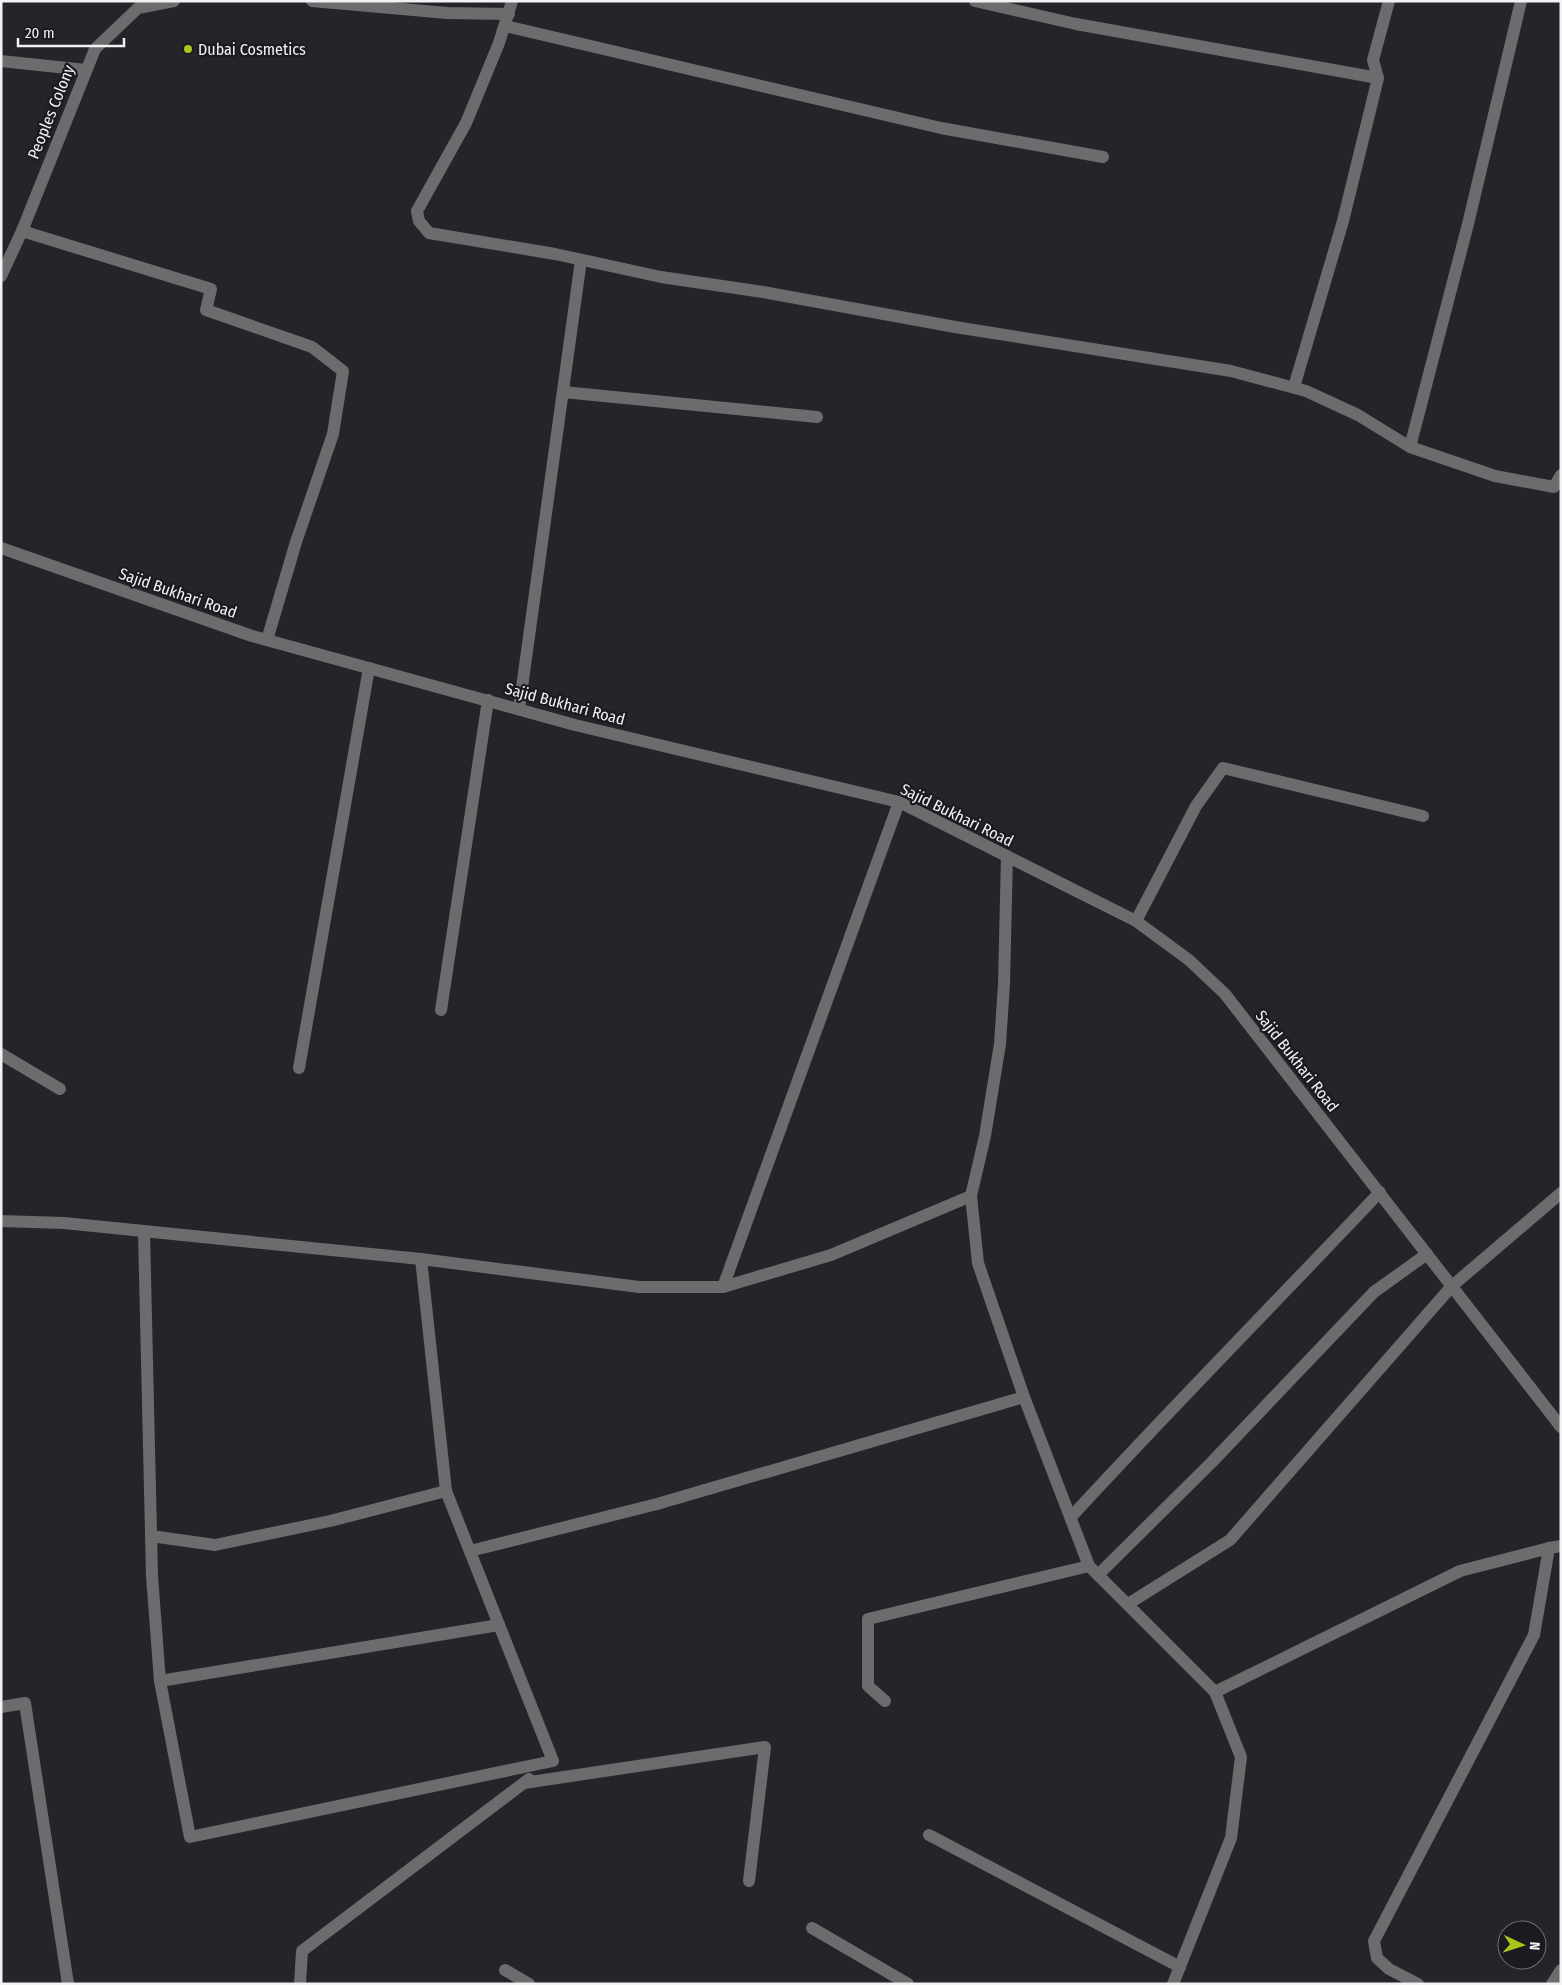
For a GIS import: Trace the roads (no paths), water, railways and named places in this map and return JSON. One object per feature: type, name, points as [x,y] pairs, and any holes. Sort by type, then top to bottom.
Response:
[{"type":"street","name":"Peoples Colony","points":[[2,274],[22,231],[95,49],[138,8],[174,1]]},
{"type":"street","points":[[312,1],[447,13],[510,8],[505,26],[466,123],[417,211],[419,221],[429,233],[581,260],[661,277],[763,292],[955,327],[1231,371],[1306,390],[1358,416],[1410,447],[1495,476],[1554,487],[1561,475]]},
{"type":"street","points":[[975,1],[1076,24],[1378,78]]},
{"type":"street","points":[[1294,387],[1343,221],[1378,78],[1372,60],[1389,1]]},
{"type":"street","points":[[1410,447],[1468,224],[1521,1]]},
{"type":"street","points":[[505,26],[941,128],[1103,157]]},
{"type":"street","points":[[1,61],[86,70]]},
{"type":"street","points":[[22,231],[211,289],[206,310],[312,347],[342,371],[333,434],[296,542],[268,640]]},
{"type":"street","points":[[519,709],[581,260]]},
{"type":"street","points":[[563,392],[817,417]]},
{"type":"street","name":"Sajid Bukhari Road","points":[[3,553],[268,640],[575,725],[899,802],[1136,921],[1189,960],[1225,994],[1561,1427]]},
{"type":"street","points":[[298,1068],[369,668]]},
{"type":"street","points":[[441,1010],[488,700]]},
{"type":"street","points":[[1136,921],[1196,806],[1223,768],[1423,816]]},
{"type":"street","points":[[723,1287],[899,802]]},
{"type":"street","points":[[1007,856],[1004,984],[1000,1044],[985,1136],[971,1196],[978,1263],[1024,1397],[1094,1570],[1215,1692],[1242,1757],[1231,1838],[1173,1984]]},
{"type":"street","points":[[1,1054],[60,1089]]},
{"type":"street","points":[[1071,1517],[1144,1437],[1256,1323],[1380,1192]]},
{"type":"street","points":[[1128,1604],[1230,1540],[1452,1286],[1561,1193]]},
{"type":"street","points":[[1,1221],[64,1224],[421,1259],[639,1288],[723,1287],[831,1255],[971,1196]]},
{"type":"street","points":[[144,1232],[152,1576],[160,1681],[190,1837],[553,1761]]},
{"type":"street","points":[[885,1700],[868,1686],[868,1618],[1094,1570],[1212,1462],[1374,1292],[1427,1254]]},
{"type":"street","points":[[421,1259],[446,1491],[553,1761]]},
{"type":"street","points":[[470,1551],[658,1504],[1024,1397]]},
{"type":"street","points":[[151,1536],[216,1545],[330,1521],[446,1491]]},
{"type":"street","points":[[1215,1692],[1460,1571],[1555,1547],[1534,1635],[1374,1941],[1377,1958],[1389,1969],[1416,1983]]},
{"type":"street","points":[[160,1681],[499,1625]]},
{"type":"street","points":[[1,1707],[25,1703],[68,1984]]},
{"type":"street","points":[[524,1783],[765,1747],[749,1881]]},
{"type":"street","points":[[300,1984],[302,1951],[553,1761]]},
{"type":"street","points":[[929,1835],[1180,1967]]},
{"type":"street","points":[[812,1928],[908,1984]]},
{"type":"street","points":[[505,1970],[529,1984]]},
{"type":"street","points":[[1552,1984],[1561,1970]]},
{"type":"place","name":"Dubai Cosmetics","points":[[188,49]]}]
